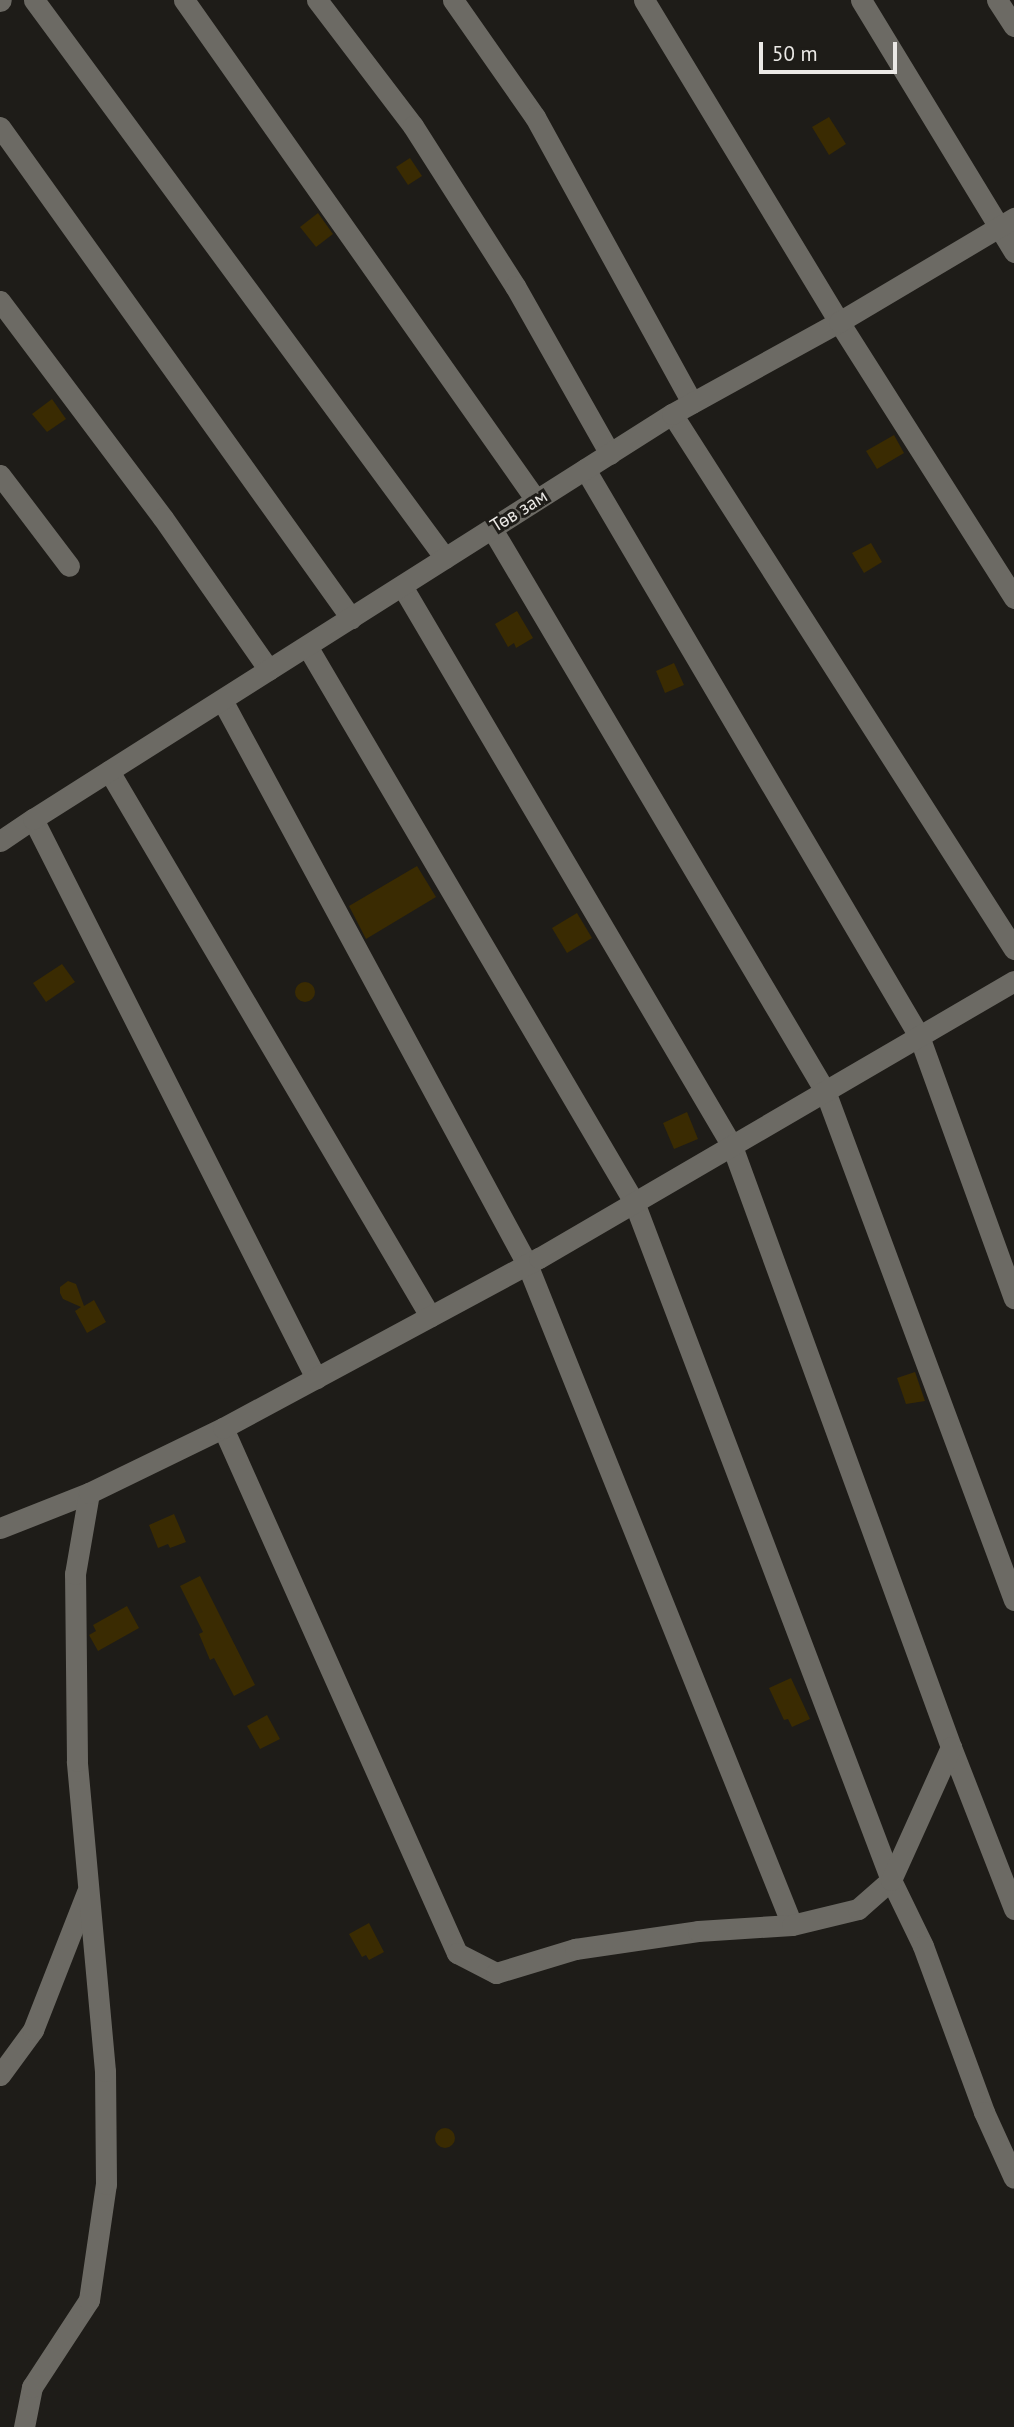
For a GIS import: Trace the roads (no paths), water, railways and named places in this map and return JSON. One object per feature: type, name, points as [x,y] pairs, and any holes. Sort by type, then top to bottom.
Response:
[{"type":"street","points":[[34,0],[445,558]]},
{"type":"street","points":[[184,0],[536,500]]},
{"type":"street","points":[[317,0],[435,160],[515,285],[610,454]]},
{"type":"street","points":[[453,0],[535,117],[692,403]]},
{"type":"street","points":[[644,0],[839,321],[1014,598]]},
{"type":"street","points":[[861,0],[1006,222],[1014,252]]},
{"type":"street","points":[[997,0],[1014,26]]},
{"type":"street","points":[[0,127],[351,618]]},
{"type":"street","name":"Төв зам","points":[[0,841],[672,414],[839,321],[1006,222]]},
{"type":"street","points":[[0,301],[163,518],[269,670]]},
{"type":"street","points":[[672,414],[1014,949]]},
{"type":"street","points":[[586,470],[919,1036],[1014,1298]]},
{"type":"street","points":[[0,475],[69,566]]},
{"type":"street","points":[[492,529],[825,1091],[1014,1600]]},
{"type":"street","points":[[402,586],[732,1146],[951,1747],[1014,1909]]},
{"type":"street","points":[[307,646],[634,1202],[891,1880],[923,1946],[984,2112],[1014,2178]]},
{"type":"street","points":[[222,700],[527,1264],[792,1924]]},
{"type":"street","points":[[109,771],[430,1316]]},
{"type":"street","points":[[33,819],[316,1378]]},
{"type":"street","points":[[0,1528],[89,1493],[223,1428],[316,1378],[527,1264],[1014,981]]},
{"type":"street","points":[[223,1428],[457,1953],[496,1973],[575,1949],[698,1931],[792,1924],[858,1909],[891,1880],[951,1747]]},
{"type":"street","points":[[24,2427],[32,2387],[89,2300],[106,2184],[106,2071],[77,1761],[75,1574],[89,1493]]},
{"type":"street","points":[[0,2075],[33,2030],[89,1887]]}]
